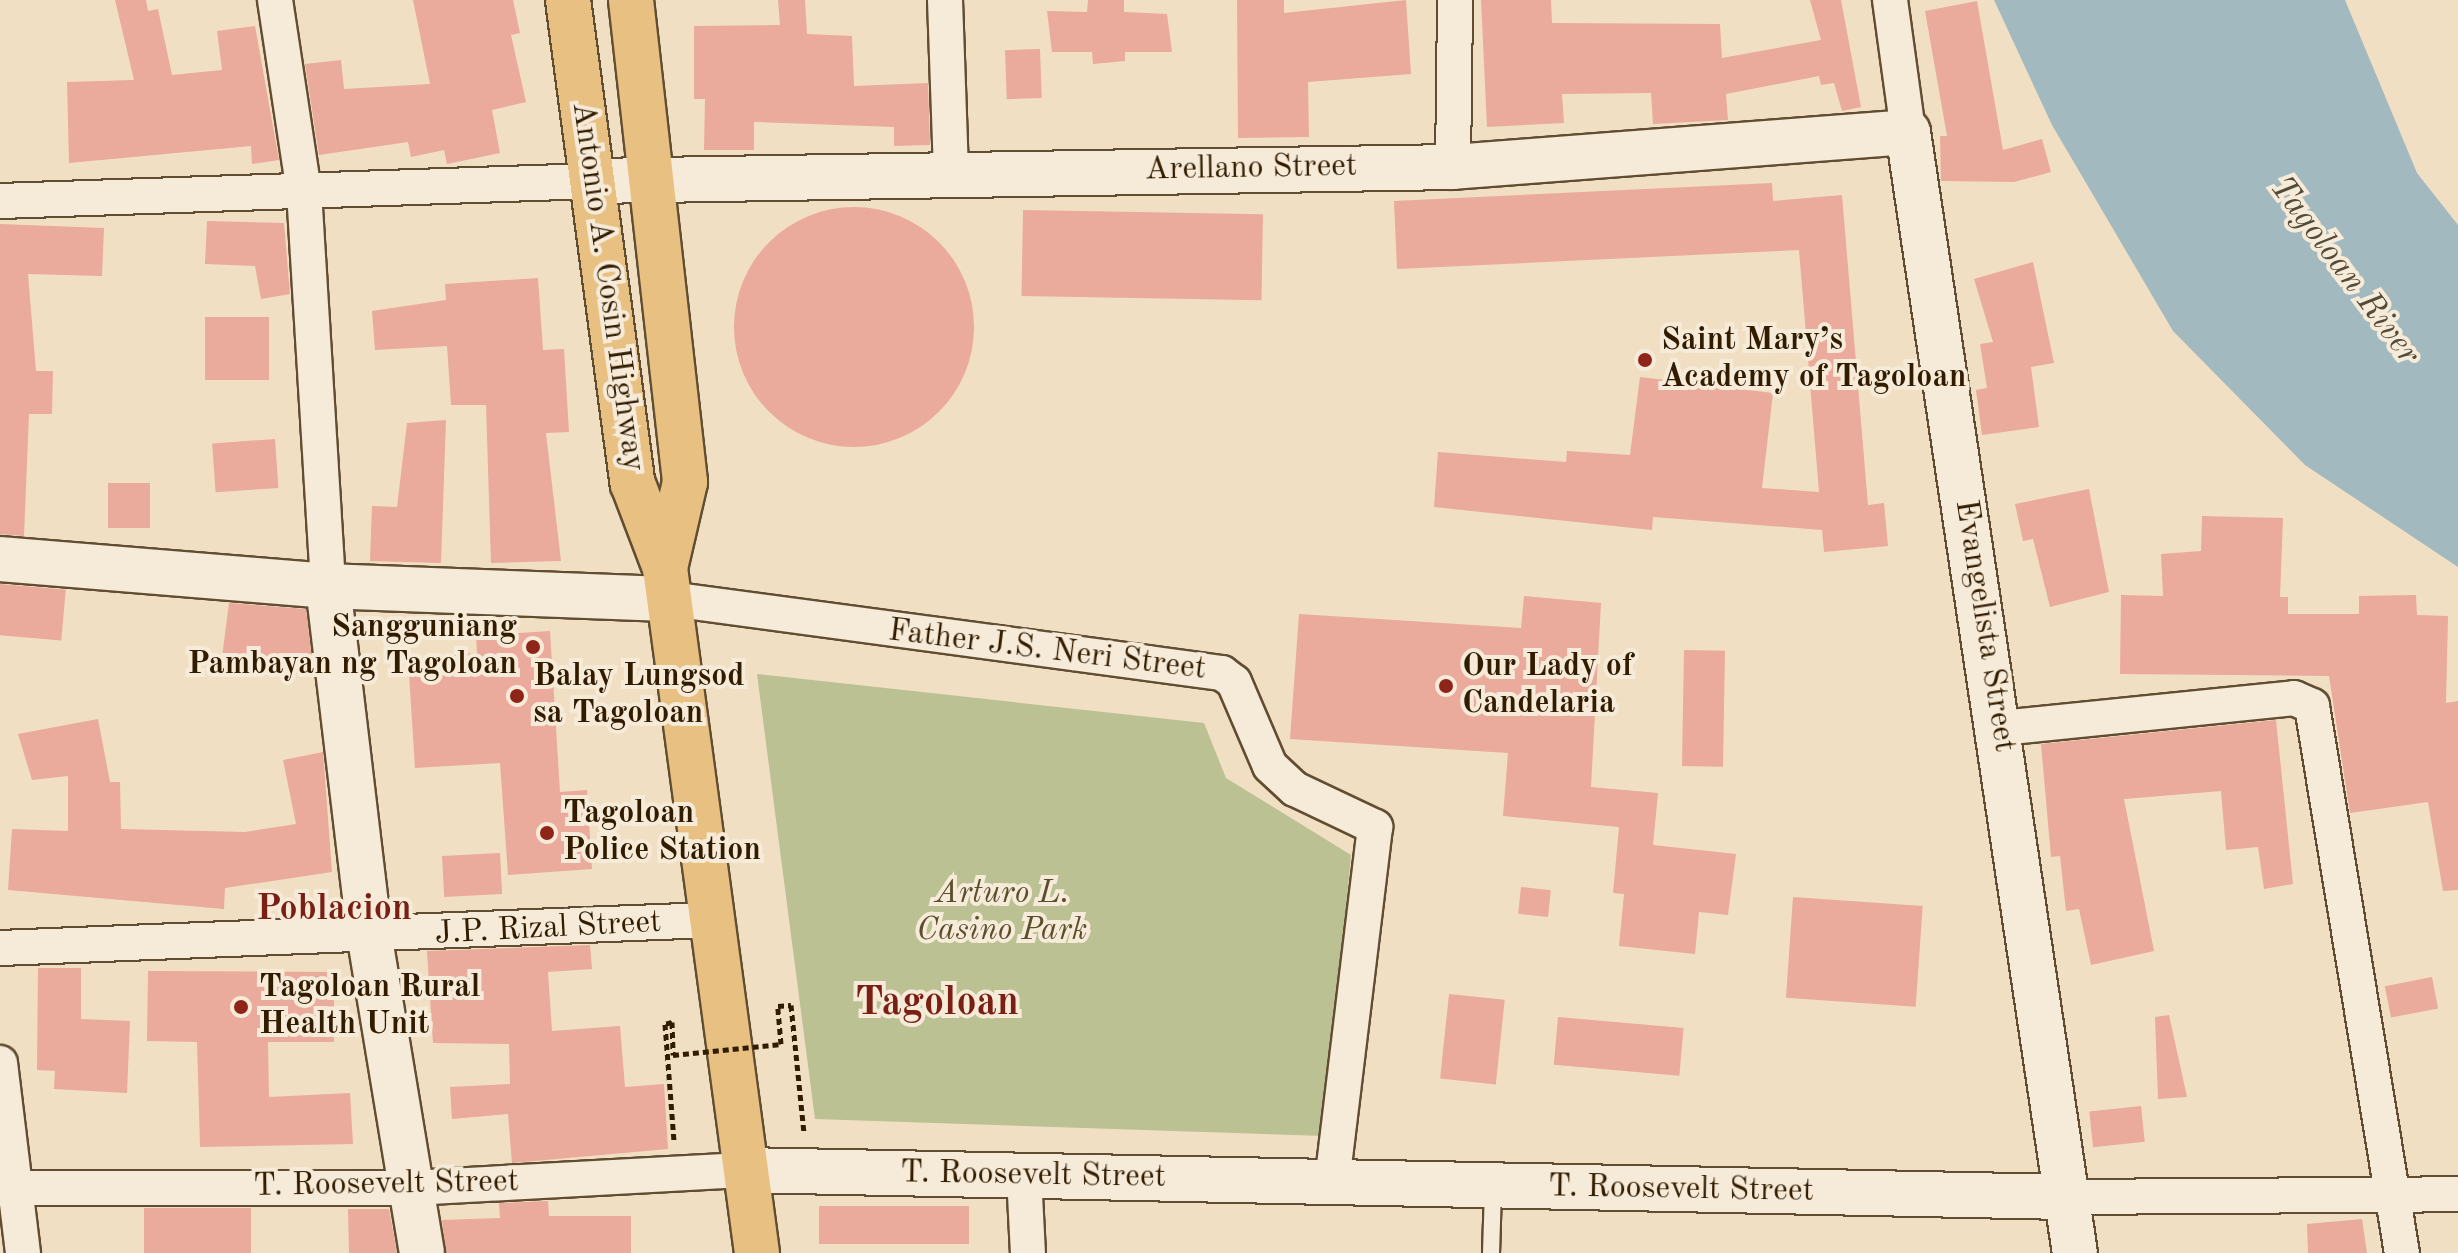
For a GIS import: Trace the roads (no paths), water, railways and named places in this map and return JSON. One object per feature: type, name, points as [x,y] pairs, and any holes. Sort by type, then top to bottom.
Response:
[{"type":"highway","name":"Antonio A. Cosin Highway","points":[[568,0],[633,484],[668,584],[743,1170],[757,1253]]},
{"type":"highway","name":"Antonio A. Cosin Highway","points":[[631,0],[685,482],[668,584]]},
{"type":"street","points":[[275,0],[304,191],[328,586],[370,939],[422,1253]]},
{"type":"street","points":[[945,0],[951,173]]},
{"type":"street","points":[[1453,167],[1455,0]]},
{"type":"street","name":"Evangelista Street","points":[[1890,0],[2001,728],[2075,1253]]},
{"type":"street","name":"Arellano Street","points":[[592,181],[1453,167],[1908,132]]},
{"type":"street","points":[[0,201],[592,181]]},
{"type":"street","points":[[0,559],[328,586],[668,584]]},
{"type":"street","name":"Father J.S. Neri Street","points":[[668,584],[1222,673],[1234,682],[1270,766],[1295,789],[1375,827],[1332,1182]]},
{"type":"street","points":[[2001,728],[2294,698],[2312,706],[2395,1195],[2402,1253]]},
{"type":"street","name":"J.P. Rizal Street","points":[[0,948],[370,939],[711,920]]},
{"type":"street","points":[[0,1063],[9,1188],[23,1253]]},
{"type":"street","name":"T. Roosevelt Street","points":[[9,1188],[412,1188],[743,1170],[2066,1197]]},
{"type":"street","points":[[1024,1175],[1028,1253]]},
{"type":"street","points":[[2066,1197],[2458,1194]]},
{"type":"lane","points":[[1491,1253],[1493,1187]]},
{"type":"water","name":"Tagoloan River","points":[[1994,0],[2345,0],[2417,173],[2458,225],[2458,567],[2305,465],[2173,331],[2052,125]]},
{"type":"place","name":"Saint Mary’s Academy of Tagoloan","points":[[1645,360]]},
{"type":"place","name":"Sangguniang Pambayan ng Tagoloan","points":[[533,647]]},
{"type":"place","name":"Our Lady of Candelaria","points":[[1446,686]]},
{"type":"place","name":"Balay Lungsod sa Tagoloan","points":[[517,696]]},
{"type":"place","name":"Tagoloan Police Station","points":[[547,833]]},
{"type":"place","name":"Tagoloan Rural Health Unit","points":[[241,1007]]},
{"type":"district","name":"Poblacion","points":[[334,911]]},
{"type":"district","name":"Tagoloan","points":[[937,1004]]},
{"type":"park label","name":"Arturo L. Casino Park","points":[[1002,914]]}]
